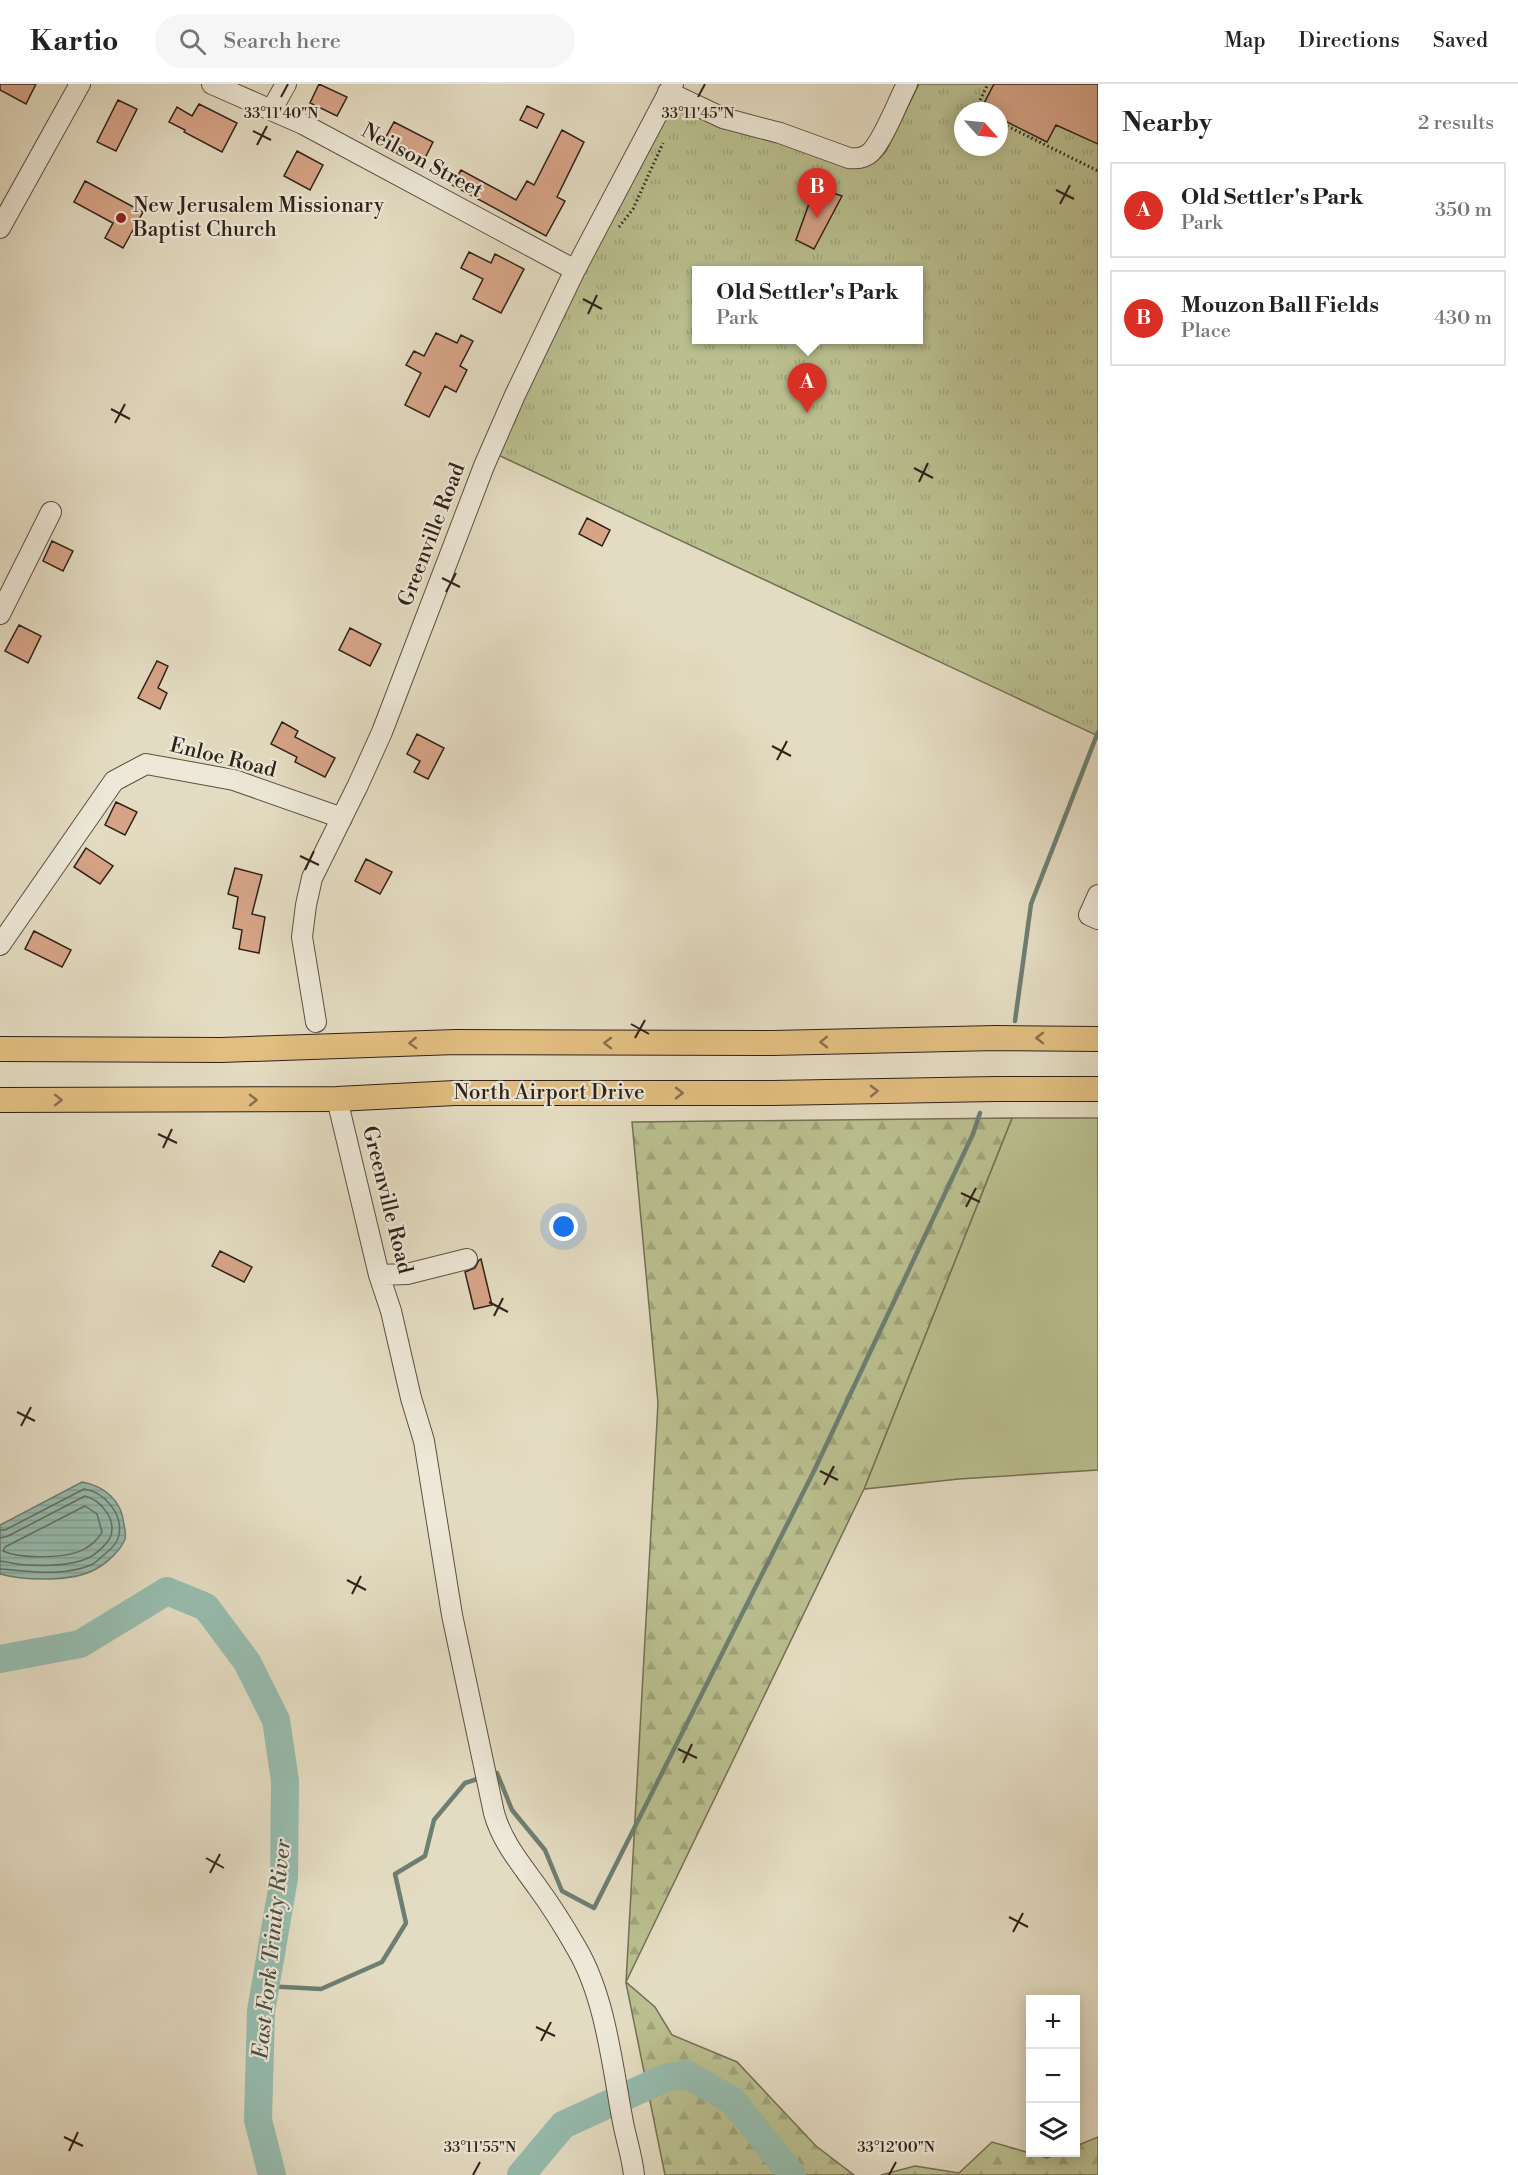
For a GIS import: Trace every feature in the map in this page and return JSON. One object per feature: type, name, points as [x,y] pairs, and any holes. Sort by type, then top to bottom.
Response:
[{"type":"main road","points":[[0,1049],[221,1050],[456,1042],[772,1043],[996,1038],[1098,1039]]},
{"type":"main road","name":"North Airport Drive","points":[[0,1100],[338,1099],[456,1093],[772,1093],[1098,1089]]},
{"type":"street","points":[[0,228],[80,84]]},
{"type":"street","name":"Neilson Street","points":[[212,84],[272,109],[575,270]]},
{"type":"street","points":[[272,109],[286,84]]},
{"type":"street","points":[[670,88],[723,118],[780,133],[856,159],[866,156],[877,145],[907,84]]},
{"type":"street","name":"Greenville Road","points":[[316,1022],[303,950],[304,919],[312,878],[382,732],[493,444],[575,270],[670,88]]},
{"type":"street","points":[[0,614],[51,512]]},
{"type":"street","name":"Enloe Road","points":[[1,939],[114,781],[146,764],[234,780],[342,818]]},
{"type":"street","points":[[1093,917],[1098,895]]},
{"type":"street","name":"Greenville Road","points":[[338,1099],[379,1275],[391,1311],[411,1398],[424,1441],[452,1614],[497,1825],[508,1847],[540,1890],[585,1964],[601,2012],[633,2175]]},
{"type":"street","points":[[379,1275],[407,1275],[467,1259]]},
{"type":"path","points":[[979,102],[988,84]]},
{"type":"path","points":[[1008,126],[1098,171]]},
{"type":"path","points":[[612,235],[633,209],[667,134]]},
{"type":"green space","points":[[919,84],[1098,84],[1098,736],[498,455],[568,301],[669,112],[684,110],[726,128],[759,134],[858,167],[874,162],[886,151]]},
{"type":"green space","points":[[1012,1118],[1098,1118],[1098,1470],[959,1479],[864,1489]]},
{"type":"green space","points":[[1012,1118],[864,1489],[626,1982],[658,1403],[632,1122]]},
{"type":"green space","points":[[626,1982],[655,2007],[672,2035],[737,2062],[816,2146],[854,2175],[665,2175]]},
{"type":"green space","points":[[1098,2137],[1098,2175],[881,2175],[915,2166],[959,2173],[992,2142],[1026,2152],[1026,2157],[1047,2158],[1080,2157],[1080,2144]]},
{"type":"water","points":[[82,1482],[105,1491],[120,1509],[123,1516],[125,1539],[117,1552],[96,1569],[75,1576],[35,1579],[0,1574],[0,1525]]},
{"type":"building","points":[[0,84],[36,84],[26,104],[0,90]]},
{"type":"building","points":[[319,84],[347,97],[337,116],[310,103]]},
{"type":"building","points":[[994,84],[1098,84],[1098,144],[1056,125],[1047,142],[1008,122],[1008,102],[985,102]]},
{"type":"building","points":[[118,100],[137,109],[116,151],[97,142]]},
{"type":"building","points":[[199,104],[237,123],[222,152],[169,122],[177,107],[192,116]]},
{"type":"building","points":[[527,106],[544,114],[537,128],[520,120]]},
{"type":"building","points":[[394,122],[433,142],[422,164],[382,144]]},
{"type":"building","points":[[562,130],[584,142],[557,197],[565,201],[546,236],[452,185],[461,170],[516,200],[527,181],[534,185]]},
{"type":"building","points":[[297,151],[323,165],[310,190],[284,176]]},
{"type":"building","name":"New Jerusalem Missionary Baptist Church","points":[[85,181],[143,212],[123,248],[105,238],[113,223],[74,202]]},
{"type":"building","points":[[815,187],[842,196],[814,249],[796,240]]},
{"type":"building","points":[[469,252],[491,263],[495,254],[524,269],[501,313],[473,299],[483,279],[461,268]]},
{"type":"building","points":[[436,333],[457,343],[461,335],[473,341],[460,366],[467,370],[456,392],[445,386],[429,417],[405,405],[421,373],[406,365],[414,351],[424,356]]},
{"type":"building","points":[[587,518],[610,530],[602,546],[579,534]]},
{"type":"building","points":[[52,541],[73,551],[63,571],[43,561]]},
{"type":"building","points":[[19,625],[41,636],[28,663],[5,651]]},
{"type":"building","points":[[350,628],[381,644],[370,666],[339,650]]},
{"type":"building","points":[[157,661],[168,666],[158,688],[167,693],[160,709],[138,698]]},
{"type":"building","points":[[282,722],[298,731],[295,737],[335,758],[325,777],[295,762],[297,757],[271,744]]},
{"type":"building","points":[[417,734],[444,748],[428,779],[414,772],[420,761],[407,754]]},
{"type":"building","points":[[116,802],[137,812],[125,835],[105,825]]},
{"type":"building","points":[[86,848],[113,866],[100,884],[74,867]]},
{"type":"building","points":[[366,859],[392,872],[380,894],[355,881]]},
{"type":"building","points":[[235,868],[262,875],[252,914],[265,917],[259,953],[239,949],[242,930],[233,928],[238,897],[228,894]]},
{"type":"building","points":[[34,931],[71,950],[62,967],[25,949]]},
{"type":"building","points":[[220,1251],[252,1267],[244,1282],[212,1266]]},
{"type":"building","points":[[481,1259],[492,1305],[474,1309],[465,1272],[475,1268]]},
{"type":"waterway","points":[[1015,1021],[1031,904],[1098,732]]},
{"type":"waterway","points":[[491,1775],[497,1773],[512,1810],[545,1850],[562,1891],[594,1908],[813,1473],[973,1134],[980,1113]]},
{"type":"waterway","name":"East Fork Trinity River","points":[[0,1659],[80,1644],[167,1591],[206,1607],[247,1662],[276,1720],[285,1781],[284,1878],[261,2011],[258,2120],[272,2175]]},
{"type":"waterway","points":[[265,1986],[321,1989],[382,1962],[406,1923],[395,1874],[425,1856],[434,1820],[465,1783],[480,1778]]},
{"type":"waterway","name":"East Fork Trinity River","points":[[521,2175],[563,2125],[665,2078],[686,2074],[733,2101],[792,2175]]},
{"type":"place","name":"New Jerusalem Missionary Baptist Church","points":[[121,218]]},
{"type":"place","name":"Mouzon Ball Fields","points":[[817,218]]},
{"type":"place","name":"Old Settler's Park","points":[[807,413]]}]
